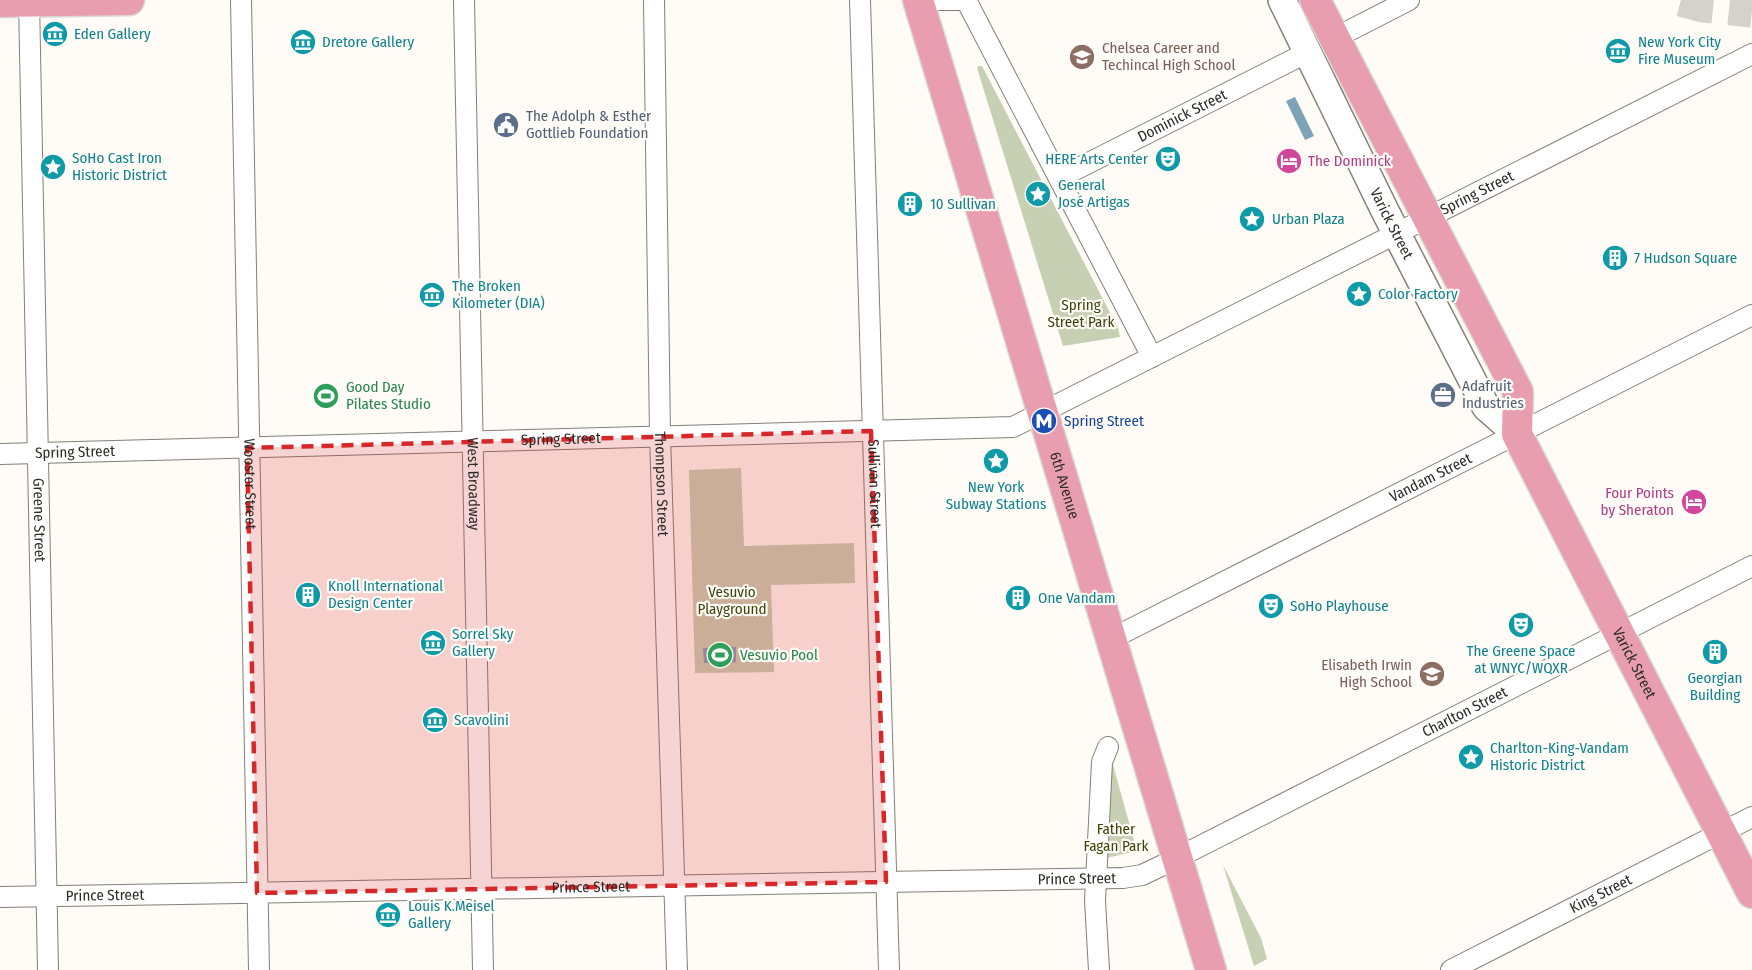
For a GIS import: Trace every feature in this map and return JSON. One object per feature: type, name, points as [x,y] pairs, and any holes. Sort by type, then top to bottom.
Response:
[{"type":"main road","points":[[19,1],[129,0]]},
{"type":"main road","name":"6th Avenue","points":[[918,0],[1211,970]]},
{"type":"main road","name":"Varick Street","points":[[1282,0],[1396,234],[1486,407],[1517,434],[1752,893]]},
{"type":"main road","name":"Varick Street","points":[[1315,0],[1518,392],[1517,434]]},
{"type":"street","name":"Wooster Street","points":[[241,0],[247,448],[260,970]]},
{"type":"street","name":"West Broadway","points":[[464,0],[483,970]]},
{"type":"street","name":"Thompson Street","points":[[654,0],[660,435],[677,970]]},
{"type":"street","name":"Sullivan Street","points":[[860,0],[871,431],[889,970]]},
{"type":"street","points":[[937,0],[966,0],[1152,357]]},
{"type":"street","points":[[1335,38],[1409,0]]},
{"type":"street","name":"Greene Street","points":[[19,1],[36,453],[48,970]]},
{"type":"street","name":"Dominick Street","points":[[1059,178],[1306,53]]},
{"type":"street","name":"Spring Street","points":[[0,454],[1013,427],[1752,54]]},
{"type":"street","name":"Vandam Street","points":[[1111,639],[1752,315]]},
{"type":"street","name":"Charlton Street","points":[[1178,857],[1752,566]]},
{"type":"street","points":[[1099,970],[1097,879],[1102,762],[1108,747]]},
{"type":"street","name":"King Street","points":[[1451,970],[1752,817]]},
{"type":"street","name":"Prince Street","points":[[0,897],[1097,879],[1142,875],[1178,857]]},
{"type":"highlighted area","points":[[871,431],[886,882],[257,893],[247,448]]},
{"type":"green space","name":"Spring Street Park","points":[[982,66],[1118,328],[1120,337],[1063,346],[977,68]]},
{"type":"green space","name":"Vesuvio Playground","points":[[741,468],[744,546],[854,543],[855,583],[771,585],[774,672],[695,673],[689,470]]},
{"type":"green space","name":"Father Fagan Park","points":[[1108,747],[1137,851],[1098,860]]},
{"type":"green space","points":[[1223,865],[1261,938],[1267,959],[1254,966]]},
{"type":"water","points":[[1295,97],[1314,136],[1305,140],[1286,101]]},
{"type":"water","name":"Vesuvio Pool","points":[[736,647],[736,662],[704,663],[703,648]]},
{"type":"tunnel","points":[[1681,0],[1703,6],[1752,11]]},
{"type":"place","name":"Eden Gallery","points":[[55,34]]},
{"type":"place","name":"Dretore Gallery","points":[[303,42]]},
{"type":"place","name":"New York City Fire Museum","points":[[1618,51]]},
{"type":"place","name":"Chelsea Career and Techincal High School","points":[[1082,57]]},
{"type":"place","name":"The Adolph & Esther Gottlieb Foundation","points":[[506,125]]},
{"type":"place","name":"HERE Arts Center","points":[[1168,159]]},
{"type":"place","name":"The Dominick","points":[[1289,161]]},
{"type":"place","name":"SoHo Cast Iron Historic District","points":[[53,167]]},
{"type":"place","name":"General José Artigas","points":[[1038,194]]},
{"type":"place","name":"10 Sullivan","points":[[910,204]]},
{"type":"place","name":"Urban Plaza","points":[[1252,219]]},
{"type":"place","name":"7 Hudson Square","points":[[1615,258]]},
{"type":"place","name":"Color Factory","points":[[1359,294]]},
{"type":"place","name":"The Broken Kilometer (DIA)","points":[[432,295]]},
{"type":"place","name":"Adafruit Industries","points":[[1443,395]]},
{"type":"place","name":"Good Day Pilates Studio","points":[[326,396]]},
{"type":"place","name":"Spring Street","points":[[1044,421]]},
{"type":"place","name":"New York Subway Stations","points":[[996,461]]},
{"type":"place","name":"Four Points by Sheraton","points":[[1694,502]]},
{"type":"place","name":"Knoll International Design Center","points":[[308,595]]},
{"type":"place","name":"One Vandam","points":[[1018,598]]},
{"type":"place","name":"SoHo Playhouse","points":[[1271,606]]},
{"type":"place","name":"The Greene Space at WNYC/WQXR","points":[[1521,625]]},
{"type":"place","name":"Sorrel Sky Gallery","points":[[433,643]]},
{"type":"place","name":"Georgian Building","points":[[1715,652]]},
{"type":"place","name":"Vesuvio Pool","points":[[720,655]]},
{"type":"place","name":"Elisabeth Irwin High School","points":[[1432,674]]},
{"type":"place","name":"Scavolini","points":[[435,720]]},
{"type":"place","name":"Charlton-King-Vandam Historic District","points":[[1471,757]]},
{"type":"place","name":"Louis K.Meisel Gallery","points":[[388,915]]}]
